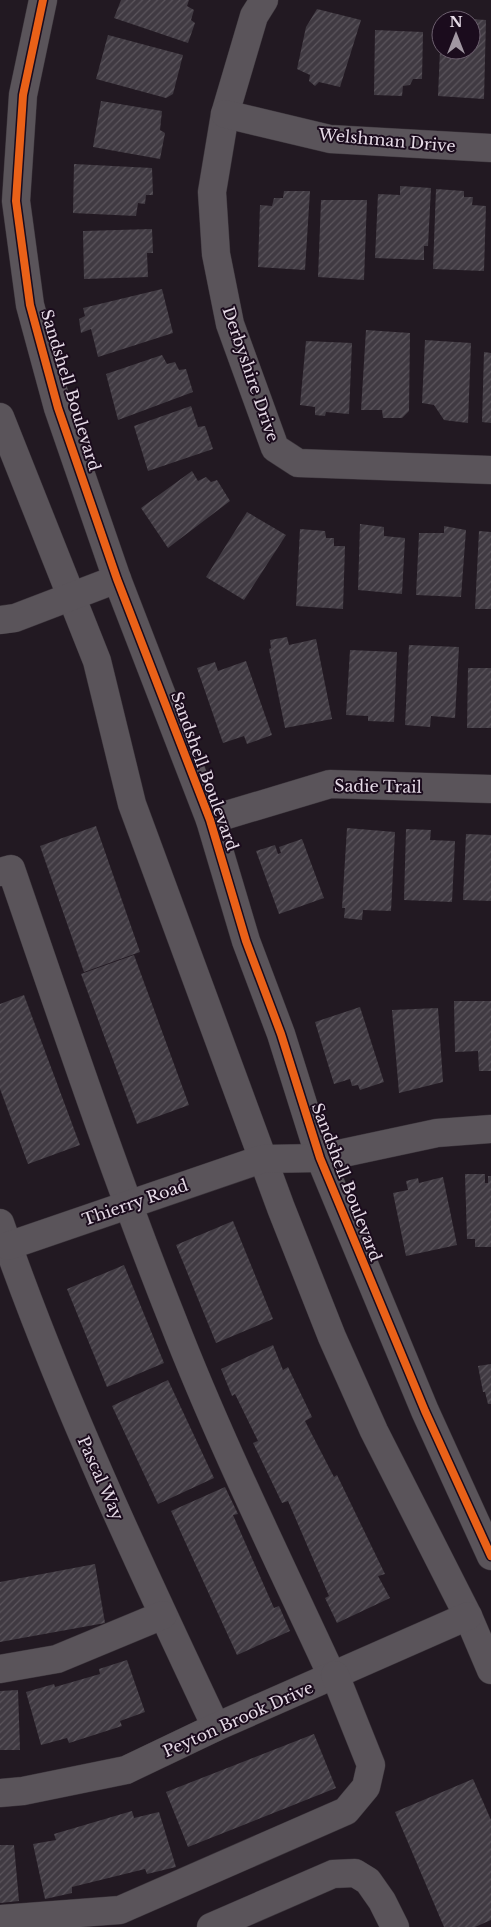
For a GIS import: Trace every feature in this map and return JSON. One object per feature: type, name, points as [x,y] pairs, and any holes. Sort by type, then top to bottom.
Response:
[{"type":"street","name":"Sandshell Boulevard","points":[[43,0],[23,95],[16,201],[30,305],[58,408],[117,579],[210,820],[246,941],[280,1034],[320,1158],[425,1411],[491,1556]]},
{"type":"street","name":"Derbyshire Drive","points":[[264,0],[254,16],[224,114],[212,192],[216,254],[230,324],[275,448],[298,463],[491,470]]},
{"type":"street","name":"Welshman Drive","points":[[224,114],[330,138],[491,148]]},
{"type":"street","points":[[0,417],[97,661],[132,804],[262,1159],[335,1346],[374,1431],[468,1616],[491,1670]]},
{"type":"street","points":[[0,620],[15,618],[117,579]]},
{"type":"street","name":"Sadie Trail","points":[[210,820],[330,784],[491,789]]},
{"type":"street","points":[[0,872],[10,869],[128,1204],[177,1332],[225,1442],[333,1676],[371,1765],[366,1787],[346,1811],[120,1910],[0,1919]]},
{"type":"street","name":"Thierry Road","points":[[4,1234],[128,1204],[262,1159],[320,1158],[437,1132],[491,1129]]},
{"type":"street","name":"Pascal Way","points":[[4,1234],[79,1430],[216,1727]]},
{"type":"street","points":[[0,1669],[57,1659],[163,1615]]},
{"type":"street","name":"Peyton Brook Drive","points":[[0,1793],[22,1791],[126,1770],[216,1727],[468,1616]]},
{"type":"street","points":[[211,1927],[333,1874],[355,1873],[368,1881],[382,1900],[395,1927]]},
{"type":"building","points":[[121,0],[189,0],[187,6],[194,10],[191,20],[195,23],[188,43],[114,18]]},
{"type":"building","points":[[317,9],[361,20],[340,87],[319,82],[315,86],[309,81],[310,75],[297,69],[306,27]]},
{"type":"building","points":[[481,20],[486,20],[484,99],[438,96],[440,60],[481,60]]},
{"type":"building","points":[[375,30],[423,32],[422,79],[413,79],[410,85],[403,86],[402,96],[374,95]]},
{"type":"building","points":[[108,35],[183,55],[173,94],[166,98],[96,79]]},
{"type":"building","points":[[101,101],[162,111],[160,130],[165,133],[160,159],[93,147]]},
{"type":"building","points":[[74,164],[152,168],[153,195],[146,195],[145,204],[138,203],[136,216],[73,213]]},
{"type":"building","points":[[400,186],[431,188],[428,246],[424,246],[424,260],[375,258],[378,194],[400,195]]},
{"type":"building","points":[[436,189],[464,191],[464,197],[473,197],[472,205],[486,206],[484,271],[433,269]]},
{"type":"building","points":[[284,191],[310,191],[305,270],[258,267],[260,205],[272,206],[274,198],[283,198]]},
{"type":"building","points":[[321,200],[367,200],[364,280],[318,277]]},
{"type":"building","points":[[152,229],[153,253],[147,253],[148,277],[84,279],[83,231]]},
{"type":"building","points":[[162,289],[173,333],[98,357],[91,329],[81,333],[79,319],[85,316],[83,308]]},
{"type":"building","points":[[366,330],[410,333],[409,411],[402,418],[383,418],[382,410],[361,410]]},
{"type":"building","points":[[425,340],[471,343],[468,423],[444,420],[434,405],[422,403]]},
{"type":"building","points":[[306,341],[352,343],[349,414],[326,412],[325,416],[315,415],[315,407],[300,405]]},
{"type":"building","points":[[484,352],[491,353],[491,423],[482,422]]},
{"type":"building","points":[[162,355],[167,364],[175,362],[179,370],[186,369],[193,392],[118,420],[106,374]]},
{"type":"building","points":[[191,406],[198,427],[205,426],[213,449],[148,471],[134,426]]},
{"type":"building","points":[[192,471],[198,481],[206,477],[211,482],[217,480],[230,501],[168,548],[141,508]]},
{"type":"building","points":[[247,512],[286,535],[244,600],[206,577]]},
{"type":"building","points":[[360,524],[384,527],[384,536],[405,538],[402,594],[358,590]]},
{"type":"building","points":[[444,526],[466,530],[461,597],[416,595],[419,533],[444,533]]},
{"type":"building","points":[[300,529],[325,531],[326,538],[334,538],[334,546],[345,546],[343,609],[296,606]]},
{"type":"building","points":[[479,531],[491,532],[491,609],[475,609]]},
{"type":"building","points":[[287,637],[289,645],[316,639],[332,719],[285,728],[269,649],[271,648],[270,640]]},
{"type":"building","points":[[409,645],[459,647],[455,718],[431,716],[430,727],[405,725]]},
{"type":"building","points":[[350,650],[397,652],[394,722],[368,721],[368,716],[346,715]]},
{"type":"building","points":[[246,661],[272,735],[247,744],[244,736],[223,743],[197,668],[215,662],[218,671]]},
{"type":"building","points":[[468,668],[491,668],[491,728],[467,728]]},
{"type":"building","points":[[96,826],[140,952],[84,972],[40,846]]},
{"type":"building","points":[[347,828],[395,832],[391,911],[363,910],[362,920],[344,918],[345,908],[342,908]]},
{"type":"building","points":[[406,829],[431,830],[430,840],[455,841],[452,902],[404,900]]},
{"type":"building","points":[[466,834],[491,835],[491,901],[463,900]]},
{"type":"building","points":[[302,839],[324,898],[279,914],[256,851],[275,845],[278,854],[281,853],[279,847]]},
{"type":"building","points":[[134,955],[189,1105],[137,1124],[81,974]]},
{"type":"building","points":[[24,995],[80,1145],[28,1164],[0,1089],[0,1004]]},
{"type":"building","points":[[454,1001],[491,1001],[491,1071],[479,1071],[478,1051],[455,1052]]},
{"type":"building","points":[[360,1007],[384,1082],[360,1090],[358,1085],[352,1086],[350,1079],[334,1084],[315,1022]]},
{"type":"building","points":[[438,1008],[443,1082],[399,1093],[392,1010]]},
{"type":"building","points":[[465,1174],[485,1174],[485,1183],[488,1183],[488,1176],[491,1176],[491,1247],[475,1247],[475,1239],[467,1239]]},
{"type":"building","points":[[443,1177],[457,1245],[406,1256],[393,1193],[408,1190],[406,1181],[418,1178],[419,1183]]},
{"type":"building","points":[[233,1221],[273,1319],[216,1343],[176,1245]]},
{"type":"building","points":[[124,1265],[164,1363],[107,1387],[67,1289]]},
{"type":"building","points":[[273,1345],[283,1370],[288,1367],[312,1417],[305,1421],[334,1477],[337,1475],[385,1574],[378,1576],[390,1598],[337,1623],[325,1598],[329,1596],[288,1501],[282,1503],[253,1443],[258,1441],[235,1394],[232,1396],[221,1369]]},
{"type":"building","points":[[491,1364],[491,1404],[488,1404],[485,1392],[483,1392],[478,1366]]},
{"type":"building","points":[[168,1380],[214,1478],[158,1504],[112,1406]]},
{"type":"building","points":[[225,1487],[238,1514],[233,1515],[274,1608],[279,1606],[290,1631],[237,1655],[171,1511]]},
{"type":"building","points":[[95,1564],[105,1623],[0,1642],[0,1582]]},
{"type":"building","points":[[127,1660],[145,1712],[120,1721],[122,1726],[69,1743],[67,1738],[41,1745],[26,1692],[54,1684],[55,1687],[100,1674],[99,1669]]},
{"type":"building","points":[[18,1690],[20,1750],[0,1750],[0,1691]]},
{"type":"building","points":[[314,1734],[336,1788],[188,1847],[166,1792]]},
{"type":"building","points":[[473,1779],[491,1820],[491,1920],[475,1927],[444,1927],[395,1812]]},
{"type":"building","points":[[132,1811],[134,1818],[159,1812],[176,1867],[147,1874],[145,1869],[72,1887],[72,1893],[45,1899],[33,1844],[56,1840],[54,1834]]},
{"type":"building","points":[[0,1845],[14,1845],[19,1901],[0,1903]]},
{"type":"cycle path","points":[[43,0],[23,95],[16,201],[30,305],[58,408],[117,579],[210,820],[246,941],[281,1034],[320,1158],[425,1411],[491,1556]]}]
